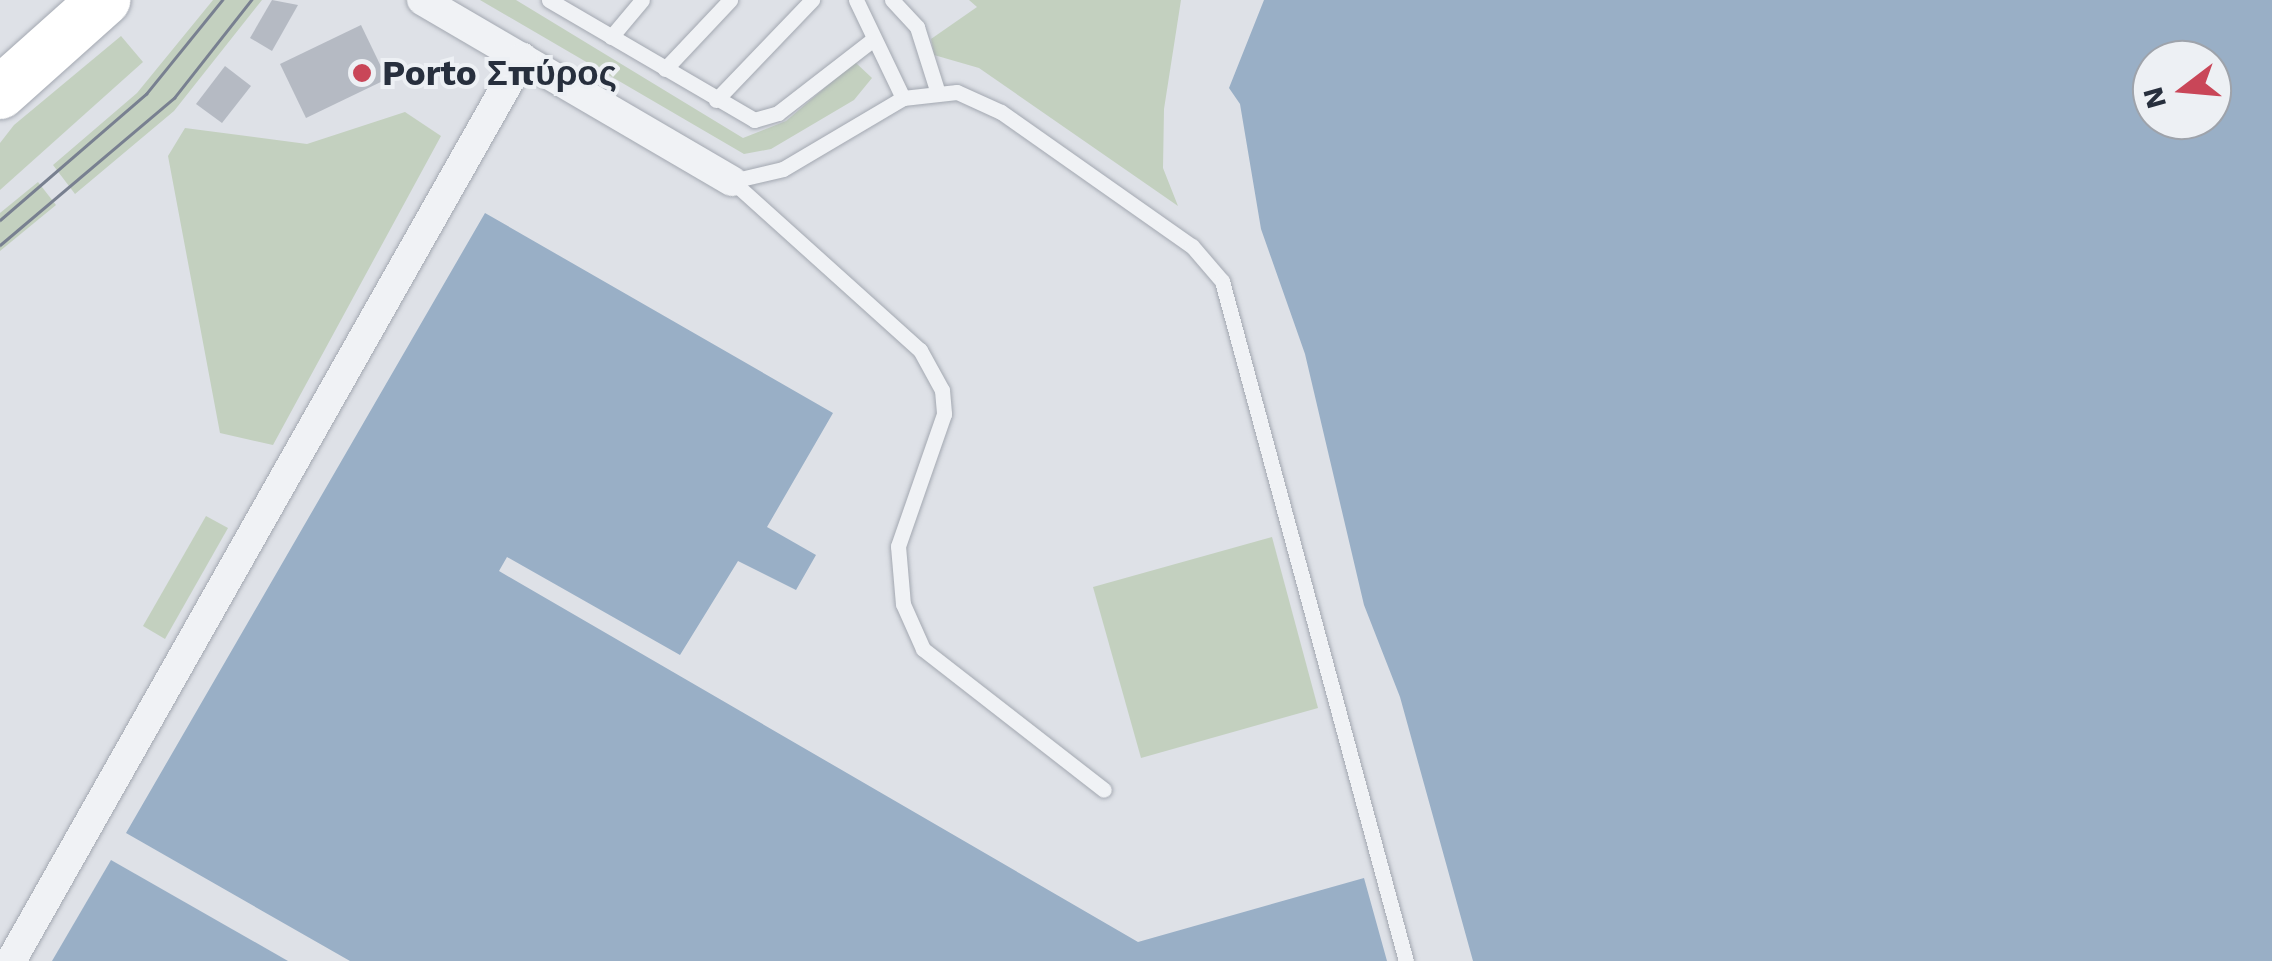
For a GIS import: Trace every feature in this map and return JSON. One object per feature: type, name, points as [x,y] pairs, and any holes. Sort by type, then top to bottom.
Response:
[{"type":"highway","points":[[0,93],[104,0]]},
{"type":"street","points":[[422,0],[732,182]]},
{"type":"street","points":[[11,961],[522,58]]},
{"type":"lane","points":[[611,37],[642,0]]},
{"type":"lane","points":[[665,69],[730,0]]},
{"type":"lane","points":[[716,100],[812,0]]},
{"type":"lane","points":[[856,0],[902,98]]},
{"type":"lane","points":[[892,0],[917,27],[937,90]]},
{"type":"lane","points":[[555,1],[716,100],[764,119],[872,40]]},
{"type":"lane","points":[[732,182],[783,169],[902,98],[937,90],[1001,112],[1192,246],[1222,282],[1406,961]]},
{"type":"lane","points":[[732,182],[920,350],[942,390],[944,414],[898,546],[910,628],[939,669],[1104,790]]},
{"type":"green space","points":[[213,0],[262,0],[174,111],[75,194],[53,165],[137,93]]},
{"type":"green space","points":[[480,0],[516,0],[743,138],[786,121],[855,62],[872,78],[854,100],[771,149],[744,154]]},
{"type":"green space","points":[[969,0],[1181,0],[1164,109],[1163,168],[1178,206],[979,68],[934,55],[931,39],[977,7]]},
{"type":"green space","points":[[121,36],[143,62],[0,190],[0,143],[14,125]]},
{"type":"green space","points":[[405,112],[441,136],[273,445],[220,433],[168,156],[185,128],[307,144]]},
{"type":"green space","points":[[38,182],[56,205],[0,251],[0,213]]},
{"type":"green space","points":[[206,516],[228,528],[165,639],[143,626]]},
{"type":"green space","points":[[1272,537],[1318,708],[1141,758],[1093,587]]},
{"type":"water","points":[[1264,0],[2272,0],[2272,961],[1473,961],[1400,697],[1364,605],[1305,354],[1261,229],[1240,104],[1229,88]]},
{"type":"water","points":[[485,213],[833,413],[767,527],[816,555],[796,590],[738,561],[680,655],[507,557],[499,571],[1138,942],[1364,878],[1387,961],[350,961],[126,833]]},
{"type":"water","points":[[111,860],[288,961],[52,961]]},
{"type":"building","points":[[272,0],[298,5],[272,51],[250,38]]},
{"type":"building","points":[[361,25],[387,79],[306,118],[280,64]]},
{"type":"building","points":[[225,66],[251,86],[222,123],[196,104]]},
{"type":"tram line","points":[[0,220],[146,94],[222,0]]},
{"type":"tram line","points":[[0,245],[174,98],[251,0]]},
{"type":"place","name":"Porto Σπύρος","points":[[362,73]]}]
